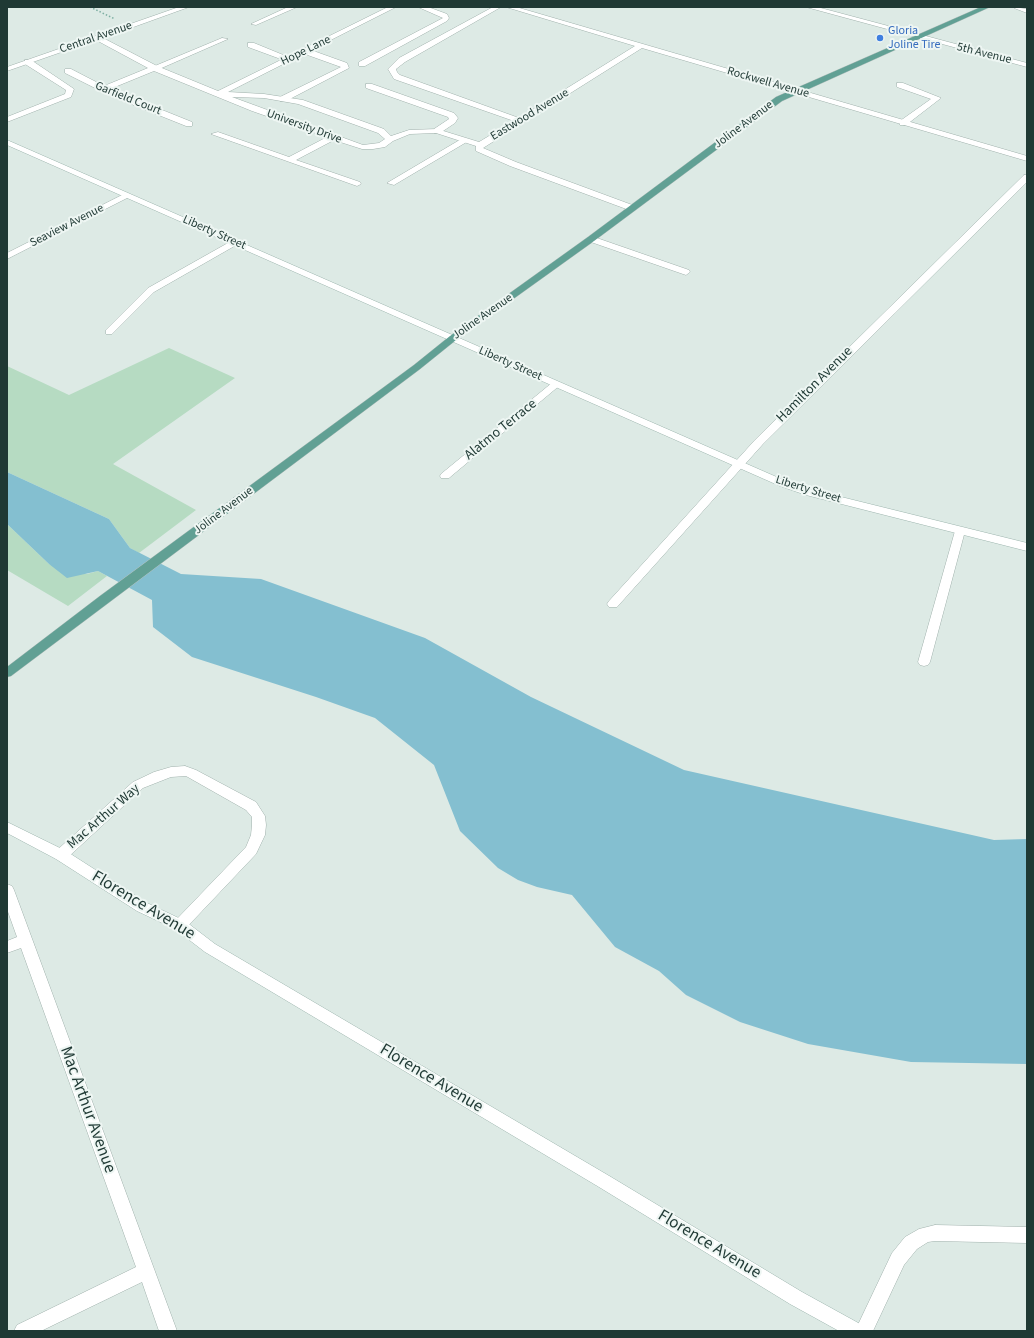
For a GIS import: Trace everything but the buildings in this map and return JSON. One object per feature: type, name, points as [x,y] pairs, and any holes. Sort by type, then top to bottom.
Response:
[{"type":"main road","name":"Joline Avenue","points":[[7,673],[417,367],[453,338],[590,239],[762,111],[794,91],[987,7]]},
{"type":"street","name":"Central Avenue","points":[[7,70],[186,7]]},
{"type":"street","points":[[254,24],[294,7]]},
{"type":"street","name":"Hope Lane","points":[[218,94],[393,7]]},
{"type":"street","points":[[362,64],[445,20],[446,18],[445,15],[421,7]]},
{"type":"street","points":[[498,7],[402,60],[392,69],[393,73],[397,77],[521,120]]},
{"type":"street","name":"Rockwell Avenue","points":[[509,7],[1027,160]]},
{"type":"street","name":"5th Avenue","points":[[809,7],[1027,65]]},
{"type":"street","points":[[1016,7],[1027,11]]},
{"type":"street","name":"University Drive","points":[[97,38],[154,68],[218,94],[362,147],[382,145],[390,139],[409,132],[437,131],[480,145]]},
{"type":"street","points":[[104,89],[224,39]]},
{"type":"street","points":[[251,45],[289,59]]},
{"type":"street","name":"Eastwood Avenue","points":[[632,208],[479,149],[480,145],[640,46]]},
{"type":"street","points":[[283,99],[345,68],[344,65],[305,51]]},
{"type":"street","points":[[7,120],[68,95],[70,89],[28,62]]},
{"type":"street","name":"Garfield Court","points":[[68,71],[104,89],[189,124]]},
{"type":"street","points":[[900,85],[937,98],[903,123]]},
{"type":"street","points":[[369,86],[451,115],[454,118],[437,131]]},
{"type":"street","name":"University Drive","points":[[218,94],[283,99],[300,102],[381,131],[390,139]]},
{"type":"street","points":[[215,134],[358,184]]},
{"type":"street","points":[[290,160],[333,137]]},
{"type":"street","points":[[391,183],[466,140]]},
{"type":"street","name":"Liberty Street","points":[[7,142],[126,196],[235,242],[354,296],[784,484],[810,493],[1027,547]]},
{"type":"street","name":"Hamilton Avenue","points":[[613,604],[759,442],[1027,177]]},
{"type":"street","name":"Seaview Avenue","points":[[7,256],[126,196]]},
{"type":"street","points":[[590,239],[686,272]]},
{"type":"street","points":[[109,332],[136,303],[151,290],[235,242]]},
{"type":"street","name":"Alatmo Terrace","points":[[445,476],[556,384]]},
{"type":"street","points":[[924,662],[960,530]]},
{"type":"street","name":"Mac Arthur Way","points":[[61,855],[94,823],[138,785],[154,777],[171,772],[191,773],[251,806],[258,816],[259,825],[258,835],[251,850],[180,925]]},
{"type":"street","name":"Florence Avenue","points":[[7,827],[61,855],[142,907],[180,925],[210,948],[605,1182],[796,1298],[856,1331]]},
{"type":"street","name":"Mac Arthur Avenue","points":[[7,890],[168,1331]]},
{"type":"street","points":[[7,947],[25,940]]},
{"type":"street","points":[[864,1331],[898,1259],[911,1243],[935,1233],[1027,1235]]},
{"type":"street","points":[[23,1331],[146,1271]]},
{"type":"path","points":[[90,7],[129,27]]},
{"type":"green space","points":[[169,348],[235,378],[113,464],[196,510],[139,553],[130,548],[109,519],[7,472],[7,366],[69,395]]},
{"type":"green space","points":[[7,524],[49,564],[87,574],[98,571],[107,576],[68,606],[7,570]]},
{"type":"water","points":[[7,472],[109,519],[130,548],[181,574],[261,579],[425,638],[531,697],[684,770],[994,840],[1027,839],[1027,1064],[911,1062],[808,1044],[740,1022],[686,995],[659,971],[615,947],[572,895],[537,887],[518,880],[498,868],[460,831],[434,765],[375,718],[316,697],[192,657],[153,627],[152,600],[98,571],[67,578],[49,564],[7,524]]},
{"type":"place","name":"Gloria Joline Tire","points":[[880,38]]}]
